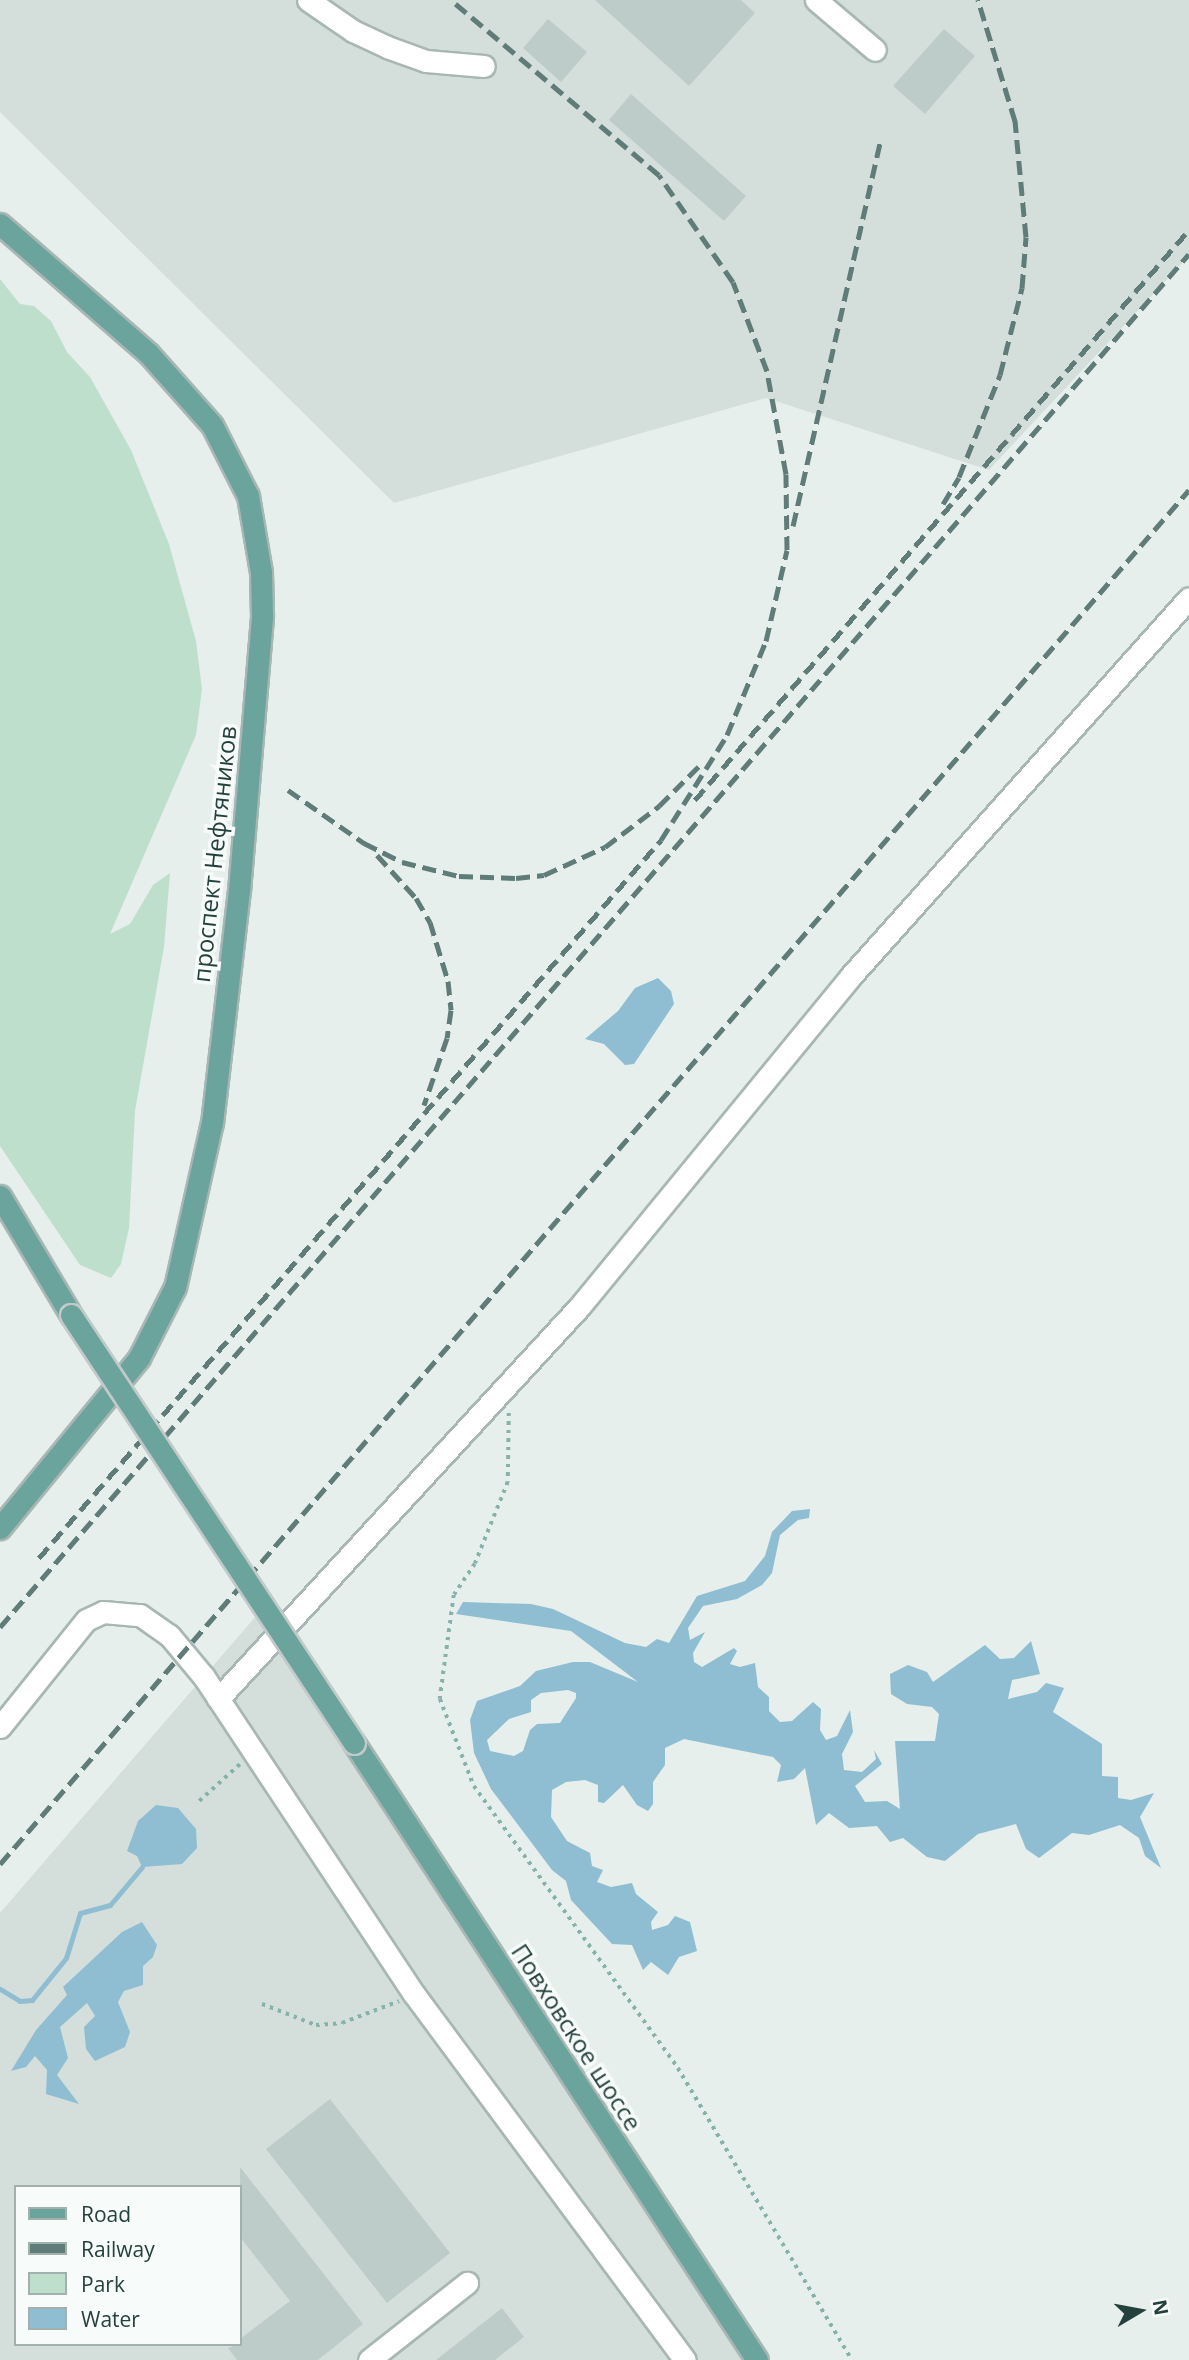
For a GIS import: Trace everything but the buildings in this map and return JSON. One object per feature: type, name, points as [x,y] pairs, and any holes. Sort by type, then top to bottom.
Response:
[{"type":"main road","name":"проспект Нефтяников","points":[[0,224],[148,353],[212,425],[248,496],[257,535],[262,617],[239,890],[212,1122],[174,1287],[139,1358],[0,1528]]},
{"type":"main road","name":"Повховское шоссе","points":[[0,1196],[71,1314],[757,2360]]},
{"type":"lane","points":[[308,0],[354,31],[387,47],[426,61],[484,66]]},
{"type":"lane","points":[[816,0],[875,50]]},
{"type":"lane","points":[[218,1699],[399,1506],[509,1379],[580,1306],[850,977],[1189,598]]},
{"type":"lane","points":[[0,1727],[71,1633],[103,1612],[140,1615],[155,1623],[204,1677],[414,1994],[685,2360]]},
{"type":"lane","points":[[369,2360],[467,2283]]},
{"type":"path","points":[[509,1379],[509,1482],[475,1564],[454,1595],[440,1699],[474,1786],[678,2068],[852,2360]]},
{"type":"path","points":[[200,1801],[253,1752]]},
{"type":"path","points":[[262,2004],[316,2025],[342,2023],[414,1994]]},
{"type":"shaded area","points":[[0,0],[1189,0],[1189,256],[989,470],[766,398],[394,503],[0,112]]},
{"type":"shaded area","points":[[263,1608],[757,2360],[0,2360],[0,1913]]},
{"type":"green space","points":[[0,279],[20,304],[34,306],[51,321],[67,352],[90,377],[131,450],[169,544],[196,641],[202,689],[196,735],[110,934],[130,924],[153,885],[170,873],[164,947],[135,1111],[129,1228],[121,1264],[111,1278],[80,1265],[0,1146]]},
{"type":"water","points":[[658,978],[671,991],[674,1004],[634,1064],[625,1065],[604,1044],[585,1039],[618,1011],[635,988]]},
{"type":"water","points":[[810,1509],[809,1518],[798,1520],[780,1535],[772,1573],[762,1585],[737,1599],[703,1606],[688,1628],[690,1640],[705,1632],[693,1653],[694,1662],[702,1667],[734,1648],[737,1651],[730,1664],[740,1667],[755,1663],[758,1687],[769,1697],[769,1711],[780,1722],[792,1721],[813,1702],[821,1709],[820,1730],[826,1740],[837,1736],[850,1710],[853,1732],[842,1754],[844,1770],[862,1772],[876,1759],[874,1750],[882,1764],[855,1786],[865,1802],[887,1801],[900,1809],[895,1741],[935,1741],[939,1714],[932,1707],[907,1704],[891,1694],[890,1674],[908,1665],[927,1672],[933,1682],[985,1645],[1000,1659],[1014,1658],[1031,1641],[1040,1674],[1012,1680],[1008,1699],[1037,1692],[1046,1683],[1064,1688],[1053,1712],[1102,1744],[1102,1776],[1118,1777],[1118,1798],[1131,1800],[1154,1793],[1140,1817],[1161,1868],[1145,1856],[1139,1838],[1120,1825],[1089,1835],[1072,1833],[1039,1858],[1026,1849],[1016,1824],[978,1834],[945,1861],[927,1857],[903,1838],[890,1842],[877,1826],[849,1828],[829,1813],[816,1825],[805,1768],[794,1779],[777,1782],[781,1765],[773,1757],[684,1739],[665,1748],[665,1765],[653,1782],[653,1804],[648,1811],[637,1805],[623,1785],[604,1803],[598,1802],[598,1785],[585,1780],[566,1782],[552,1790],[551,1817],[567,1841],[590,1853],[592,1866],[603,1870],[597,1882],[611,1887],[632,1883],[636,1894],[658,1912],[651,1922],[652,1930],[668,1925],[675,1916],[690,1922],[697,1951],[679,1957],[668,1975],[651,1962],[643,1970],[632,1945],[612,1944],[571,1900],[566,1881],[552,1870],[491,1789],[474,1753],[470,1720],[477,1701],[520,1686],[536,1671],[573,1662],[590,1662],[638,1682],[571,1631],[456,1614],[463,1602],[531,1604],[553,1609],[625,1643],[646,1647],[657,1639],[669,1643],[697,1596],[745,1581],[765,1556],[772,1532],[792,1511]],"holes":[[[568,1690],[576,1693],[576,1698],[560,1723],[537,1724],[530,1730],[523,1751],[514,1756],[490,1751],[487,1740],[509,1719],[531,1712],[531,1700],[541,1693]]]},
{"type":"water","points":[[156,1805],[178,1808],[196,1829],[197,1848],[182,1864],[142,1867],[137,1856],[127,1851],[138,1821]]},
{"type":"water","points":[[142,1922],[157,1945],[153,1957],[143,1966],[143,1985],[124,1991],[118,2002],[130,2032],[125,2047],[95,2061],[86,2049],[84,2027],[95,2016],[87,2003],[60,2027],[68,2058],[57,2075],[79,2104],[46,2094],[47,2070],[35,2056],[26,2067],[11,2071],[36,2030],[67,1995],[63,1987],[122,1932]]},
{"type":"waterway","points":[[0,1989],[20,2001],[32,2000],[66,1958],[80,1913],[110,1905],[142,1867]]},
{"type":"railway","points":[[39,1558],[661,840],[727,735],[766,641],[787,550],[786,474],[767,371],[733,282],[659,175],[451,0]]},
{"type":"railway","points":[[943,504],[959,477],[1000,375],[1022,288],[1026,237],[1015,121],[978,0]]},
{"type":"railway","points":[[793,526],[880,143]]},
{"type":"railway","points":[[695,800],[1189,230]]},
{"type":"railway","points":[[0,1627],[1189,254]]},
{"type":"railway","points":[[0,1864],[1189,490]]},
{"type":"railway","points":[[288,790],[364,843],[402,862],[459,876],[516,878],[544,875],[605,847],[659,806],[699,766]]},
{"type":"railway","points":[[377,855],[416,898],[430,922],[448,981],[451,1010],[447,1038],[424,1105]]}]
